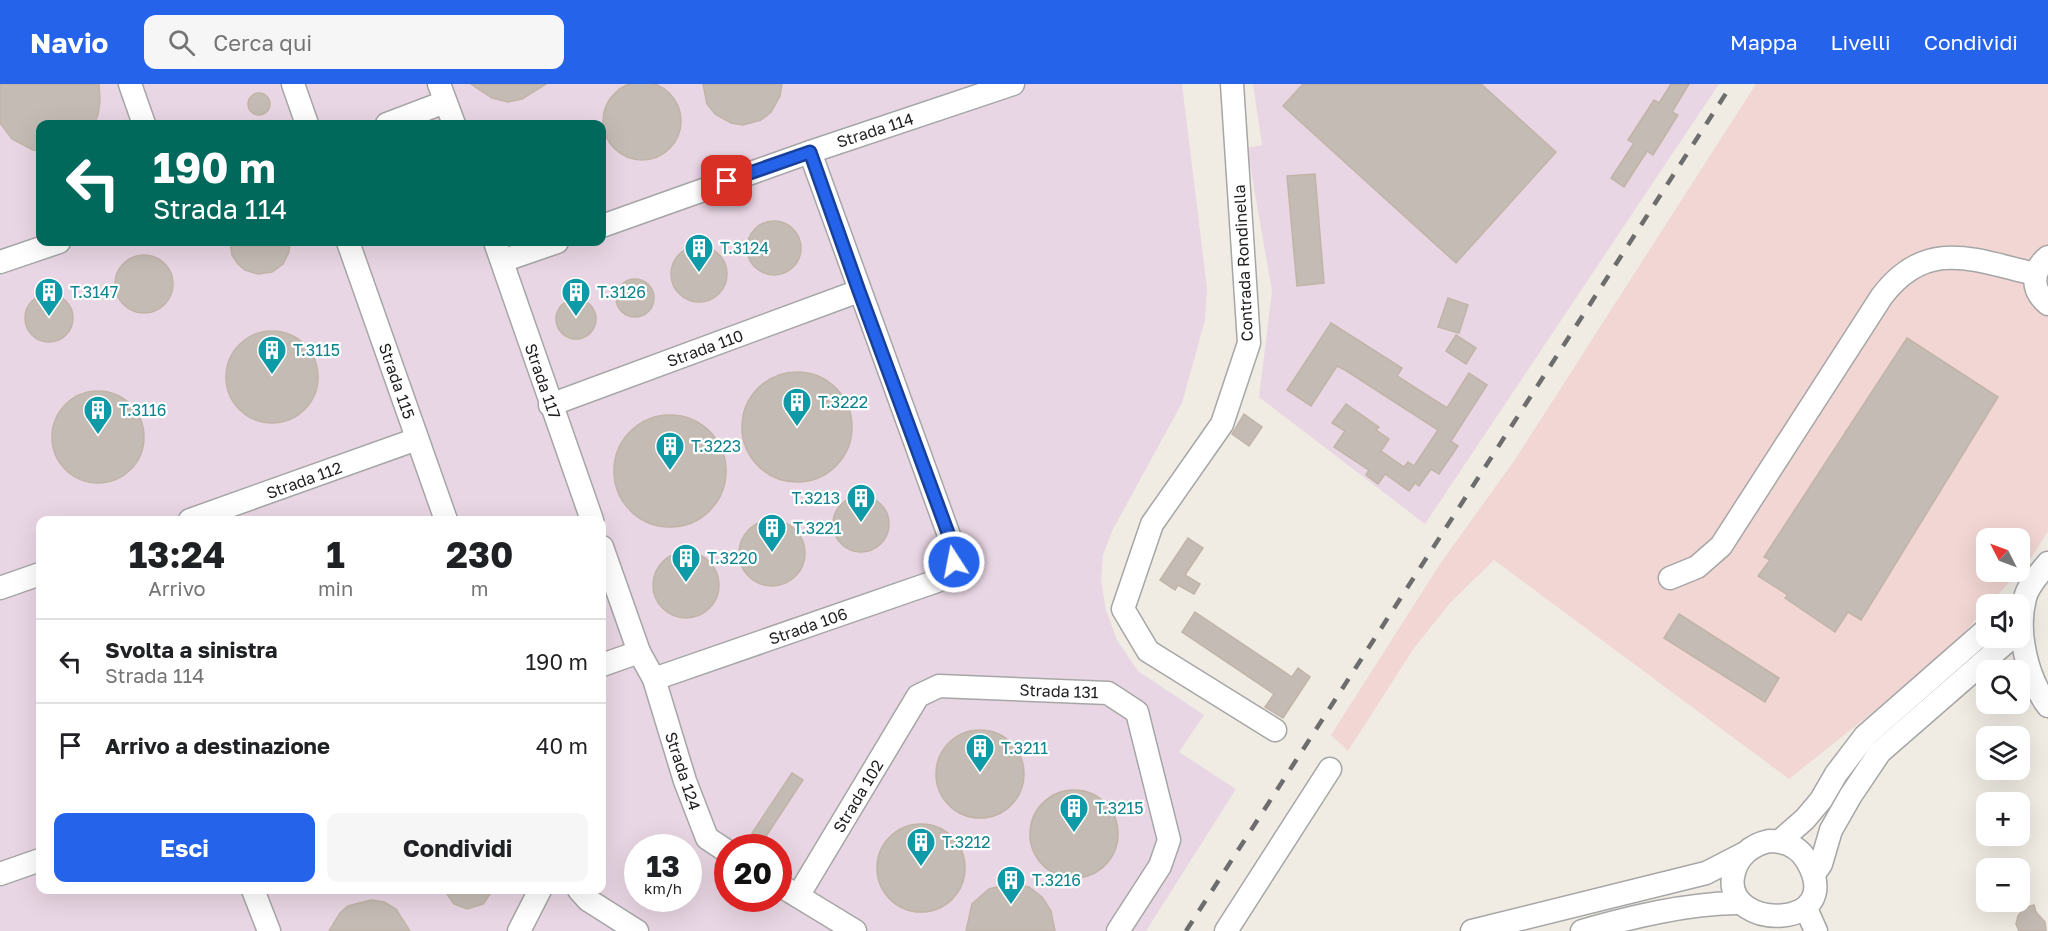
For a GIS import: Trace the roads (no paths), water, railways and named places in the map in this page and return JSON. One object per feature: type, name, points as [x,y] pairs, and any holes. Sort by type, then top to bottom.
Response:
[{"type":"street","points":[[130,84],[143,120]]},
{"type":"street","points":[[293,84],[306,120]]},
{"type":"street","name":"Strada 114","points":[[606,225],[810,152],[1013,84]]},
{"type":"street","name":"Contrada Rondinella","points":[[1232,84],[1249,343],[1222,424],[1152,524],[1123,609],[1148,651],[1275,730]]},
{"type":"street","points":[[394,120],[442,93],[452,120]]},
{"type":"street","points":[[810,152],[859,291]]},
{"type":"street","points":[[0,262],[47,246]]},
{"type":"street","name":"Strada 115","points":[[349,246],[445,516]]},
{"type":"street","points":[[498,251],[531,246]]},
{"type":"street","name":"Strada 117","points":[[498,251],[591,516]]},
{"type":"street","points":[[1670,578],[1697,567],[1721,546],[1882,296],[1901,275],[1913,266],[1931,259],[1946,257],[2041,266],[2037,290],[2048,304]]},
{"type":"street","name":"Strada 110","points":[[550,405],[859,291]]},
{"type":"street","name":"Strada 106","points":[[654,679],[937,581],[954,562],[955,552],[859,291]]},
{"type":"street","name":"Strada 112","points":[[201,516],[417,439]]},
{"type":"street","points":[[606,558],[639,652],[654,679]]},
{"type":"street","points":[[2030,595],[2048,563]]},
{"type":"street","points":[[0,588],[36,575]]},
{"type":"street","points":[[1780,841],[1805,819],[1821,800],[1836,774],[1865,736],[1976,639]]},
{"type":"street","points":[[1814,874],[1821,864],[1831,830],[1880,752],[1959,684],[1991,648]]},
{"type":"street","points":[[2025,648],[2032,675],[2045,701]]},
{"type":"street","points":[[606,664],[639,652]]},
{"type":"street","name":"Strada 124","points":[[654,679],[685,781],[706,838],[714,843]]},
{"type":"street","points":[[1959,684],[1976,683]]},
{"type":"street","name":"Strada 131","points":[[918,696],[939,686],[1108,693],[1137,712],[1169,840],[1160,867],[1118,931]]},
{"type":"street","points":[[2030,695],[2045,701]]},
{"type":"street","name":"Strada 102","points":[[798,896],[918,696]]},
{"type":"street","points":[[1226,931],[1330,769]]},
{"type":"street","points":[[1472,931],[1706,873],[1759,843],[1780,841],[1794,846],[1803,855],[1814,874],[1815,891],[1811,921],[1798,920],[1773,926],[1759,923],[1744,915],[1733,893],[1734,872],[1743,854]]},
{"type":"street","points":[[0,874],[36,861]]},
{"type":"street","points":[[792,892],[855,931]]},
{"type":"street","points":[[255,894],[269,931]]},
{"type":"street","points":[[519,931],[538,894]]},
{"type":"street","points":[[583,894],[588,900],[637,931]]},
{"type":"street","points":[[1582,931],[1637,915],[1710,903],[1737,903]]},
{"type":"railway","points":[[1186,931],[1732,84]]},
{"type":"place","name":"T.3124","points":[[699,274]]},
{"type":"place","name":"T.3147","points":[[49,318]]},
{"type":"place","name":"T.3126","points":[[576,318]]},
{"type":"place","name":"T.3115","points":[[272,376]]},
{"type":"place","name":"T.3222","points":[[797,428]]},
{"type":"place","name":"T.3116","points":[[98,436]]},
{"type":"place","name":"T.3223","points":[[670,472]]},
{"type":"place","name":"T.3213","points":[[861,524]]},
{"type":"place","name":"T.3221","points":[[772,554]]},
{"type":"place","name":"T.3220","points":[[686,584]]},
{"type":"place","name":"T.3211","points":[[980,774]]},
{"type":"place","name":"T.3215","points":[[1074,834]]},
{"type":"place","name":"T.3212","points":[[921,868]]},
{"type":"place","name":"T.3216","points":[[1011,906]]}]
